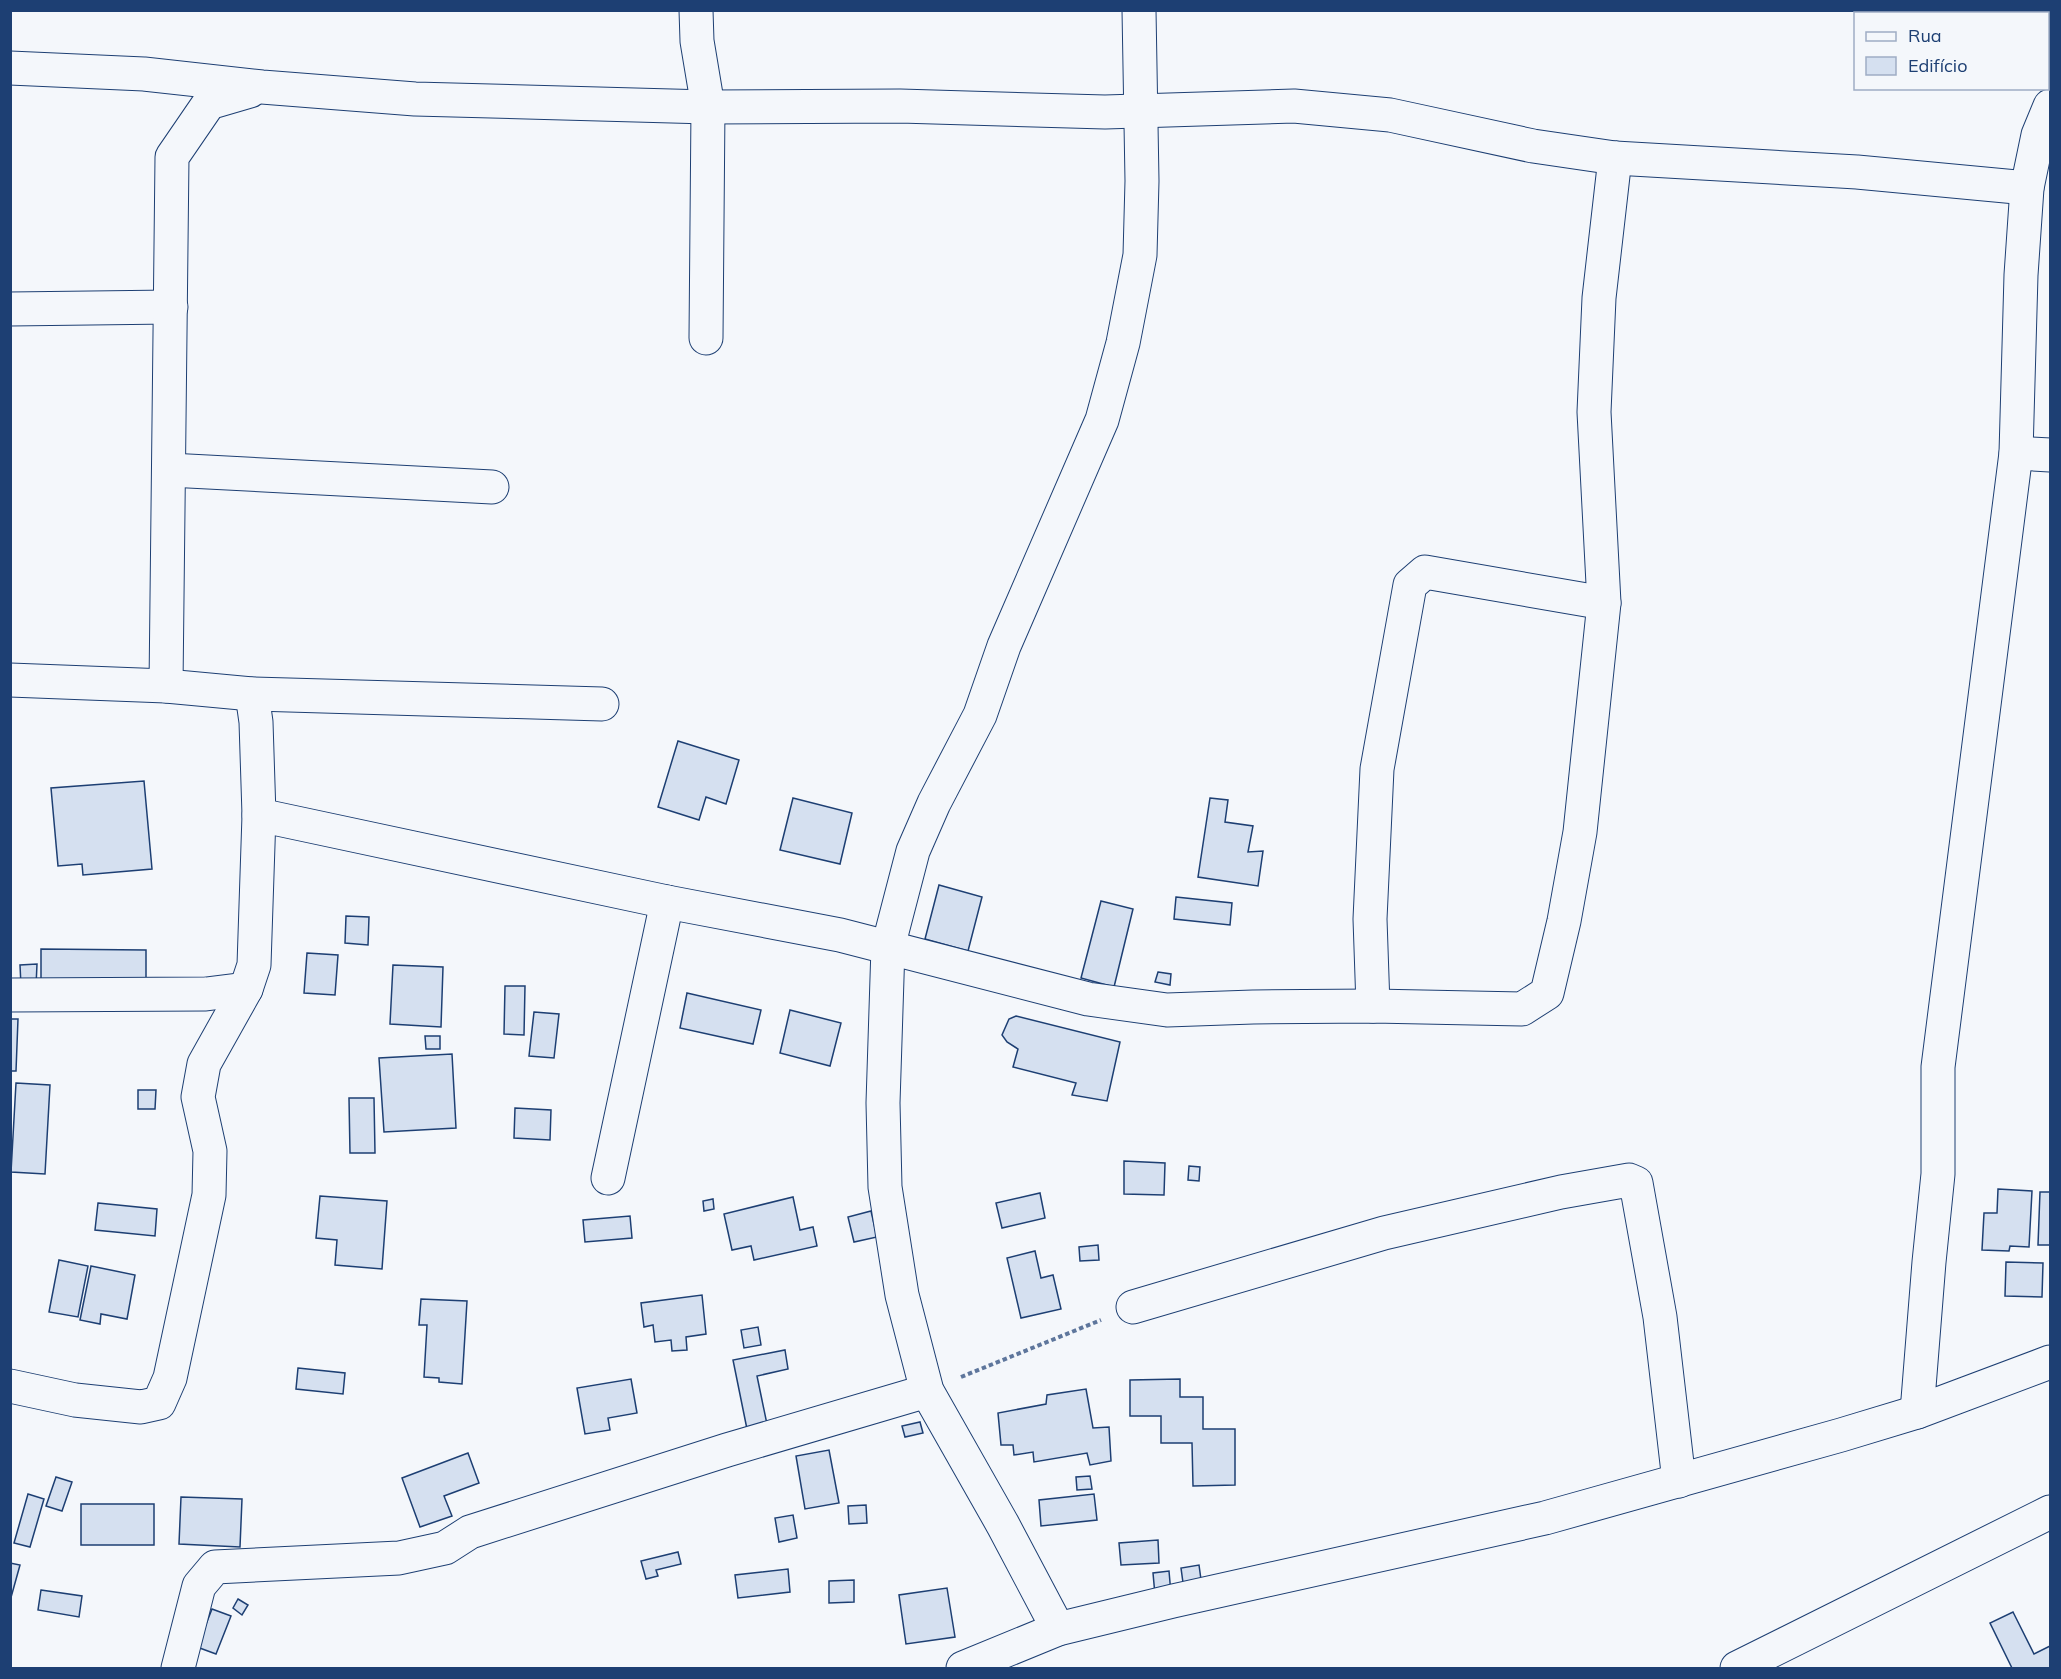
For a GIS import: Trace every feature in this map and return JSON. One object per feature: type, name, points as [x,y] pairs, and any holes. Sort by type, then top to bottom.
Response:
[{"type":"street","points":[[696,10],[697,41],[708,107],[706,338]]},
{"type":"street","points":[[1058,1629],[927,1391],[902,1295],[885,1187],[883,1103],[888,947],[913,851],[934,803],[980,715],[1008,636],[1102,420],[1122,343],[1140,255],[1142,180],[1139,10]]},
{"type":"street","points":[[10,68],[144,74],[262,87],[415,99],[708,107],[900,106],[1105,112],[1294,106],[1390,116],[1533,146],[1616,158],[1857,172],[2027,188]]},
{"type":"street","points":[[166,686],[172,157],[209,103],[262,87]]},
{"type":"street","points":[[1917,1412],[1938,1174],[1938,1067],[2016,453],[2021,275],[2027,188],[2038,135],[2050,106]]},
{"type":"street","points":[[259,815],[888,947],[1088,999],[1167,1010],[1373,1006],[1522,1009],[1547,993],[1564,921],[1580,832],[1604,603],[1594,412],[1599,298],[1616,158]]},
{"type":"street","points":[[10,309],[171,307]]},
{"type":"street","points":[[2016,453],[2050,455]]},
{"type":"street","points":[[169,470],[492,487]]},
{"type":"street","points":[[1373,1006],[1370,919],[1377,769],[1410,585],[1425,572],[1604,603]]},
{"type":"street","points":[[10,680],[166,686],[252,694],[602,704]]},
{"type":"street","points":[[10,1386],[75,1400],[141,1407],[159,1402],[170,1378],[209,1195],[210,1151],[198,1097],[204,1064],[246,989],[254,966],[259,815],[256,722],[252,694]]},
{"type":"street","points":[[608,1178],[668,902]]},
{"type":"street","points":[[10,995],[206,994],[246,989]]},
{"type":"street","points":[[1133,1307],[1384,1233],[1561,1192],[1629,1180],[1636,1183],[1660,1317],[1679,1481]]},
{"type":"street","points":[[963,1668],[1058,1629],[1185,1598],[1545,1518],[1679,1481],[1917,1412],[2050,1362]]},
{"type":"street","points":[[178,1668],[199,1586],[215,1567],[399,1558],[446,1548],[470,1532],[727,1450],[927,1391]]},
{"type":"street","points":[[1737,1668],[2050,1512]]},
{"type":"path","points":[[927,1391],[1133,1307]]},
{"type":"building","points":[[678,741],[739,760],[726,804],[706,797],[699,820],[658,807]]},
{"type":"building","points":[[144,781],[152,869],[83,875],[82,864],[58,866],[51,788]]},
{"type":"building","points":[[793,798],[852,813],[840,864],[780,850]]},
{"type":"building","points":[[1210,798],[1228,800],[1225,822],[1253,826],[1248,852],[1263,851],[1258,886],[1198,877]]},
{"type":"building","points":[[939,885],[982,897],[968,951],[925,939]]},
{"type":"building","points":[[1176,897],[1232,903],[1230,925],[1174,919]]},
{"type":"building","points":[[1101,901],[1133,909],[1114,987],[1081,978]]},
{"type":"building","points":[[346,916],[369,917],[368,945],[345,943]]},
{"type":"building","points":[[41,949],[146,950],[146,985],[41,984]]},
{"type":"building","points":[[307,953],[338,955],[335,995],[304,993]]},
{"type":"building","points":[[37,964],[36,986],[21,986],[20,965]]},
{"type":"building","points":[[393,965],[443,967],[441,1027],[390,1024]]},
{"type":"building","points":[[1158,972],[1171,974],[1170,985],[1155,982]]},
{"type":"building","points":[[505,986],[525,986],[524,1035],[504,1034]]},
{"type":"building","points":[[687,993],[761,1010],[753,1044],[680,1028]]},
{"type":"building","points":[[790,1010],[841,1023],[830,1066],[780,1053]]},
{"type":"building","points":[[534,1012],[559,1014],[554,1058],[529,1056]]},
{"type":"building","points":[[1016,1016],[1120,1042],[1107,1101],[1072,1095],[1076,1083],[1013,1067],[1018,1049],[1007,1042],[1002,1035],[1009,1019]]},
{"type":"building","points":[[10,1019],[18,1019],[16,1071],[10,1071]]},
{"type":"building","points":[[425,1036],[440,1036],[440,1049],[426,1049]]},
{"type":"building","points":[[452,1054],[456,1128],[384,1132],[379,1058]]},
{"type":"building","points":[[16,1083],[50,1085],[45,1174],[11,1172]]},
{"type":"building","points":[[138,1090],[156,1090],[155,1109],[138,1109]]},
{"type":"building","points":[[349,1098],[374,1098],[375,1153],[350,1153]]},
{"type":"building","points":[[515,1108],[551,1110],[550,1140],[514,1138]]},
{"type":"building","points":[[1124,1161],[1165,1163],[1164,1195],[1124,1194]]},
{"type":"building","points":[[1189,1166],[1200,1167],[1199,1181],[1188,1180]]},
{"type":"building","points":[[1998,1189],[2032,1191],[2029,1247],[2010,1246],[2009,1251],[1982,1250],[1984,1213],[1997,1213]]},
{"type":"building","points":[[2040,1192],[2050,1192],[2050,1245],[2038,1245]]},
{"type":"building","points":[[1040,1193],[1045,1218],[1002,1228],[996,1203]]},
{"type":"building","points":[[320,1196],[387,1201],[382,1269],[335,1265],[337,1240],[316,1238]]},
{"type":"building","points":[[793,1197],[800,1230],[813,1227],[817,1246],[754,1260],[751,1246],[732,1250],[724,1214]]},
{"type":"building","points":[[713,1199],[714,1209],[704,1211],[703,1201]]},
{"type":"building","points":[[98,1203],[157,1209],[155,1236],[95,1230]]},
{"type":"building","points":[[871,1211],[877,1237],[854,1242],[848,1217]]},
{"type":"building","points":[[630,1216],[632,1238],[585,1242],[583,1220]]},
{"type":"building","points":[[1098,1245],[1099,1260],[1080,1261],[1079,1247]]},
{"type":"building","points":[[1035,1251],[1041,1278],[1053,1275],[1061,1309],[1021,1318],[1007,1258]]},
{"type":"building","points":[[59,1260],[88,1266],[78,1317],[49,1312]]},
{"type":"building","points":[[2006,1262],[2043,1263],[2042,1297],[2005,1296]]},
{"type":"building","points":[[91,1266],[135,1275],[127,1319],[101,1314],[100,1324],[80,1320]]},
{"type":"building","points":[[702,1295],[706,1334],[686,1337],[687,1350],[672,1351],[671,1340],[655,1342],[653,1325],[644,1327],[641,1303]]},
{"type":"building","points":[[421,1299],[467,1301],[462,1384],[439,1382],[439,1378],[424,1377],[427,1325],[419,1325]]},
{"type":"building","points":[[758,1327],[761,1345],[744,1348],[741,1330]]},
{"type":"building","points":[[785,1350],[788,1369],[757,1376],[768,1429],[748,1434],[733,1360]]},
{"type":"building","points":[[298,1368],[345,1373],[343,1394],[296,1389]]},
{"type":"building","points":[[631,1379],[637,1413],[608,1418],[610,1430],[585,1434],[577,1388]]},
{"type":"building","points":[[1180,1379],[1180,1397],[1203,1397],[1203,1429],[1235,1429],[1235,1485],[1193,1486],[1192,1443],[1161,1443],[1161,1416],[1130,1416],[1130,1380]]},
{"type":"building","points":[[1086,1389],[1093,1428],[1109,1427],[1111,1461],[1090,1465],[1087,1453],[1034,1462],[1033,1452],[1014,1455],[1013,1445],[1001,1445],[998,1413],[1046,1404],[1047,1395]]},
{"type":"building","points":[[920,1422],[923,1433],[905,1437],[902,1426]]},
{"type":"building","points":[[829,1450],[839,1503],[805,1509],[796,1456]]},
{"type":"building","points":[[468,1453],[479,1483],[444,1496],[452,1516],[420,1527],[402,1478]]},
{"type":"building","points":[[1090,1476],[1092,1489],[1077,1490],[1076,1477]]},
{"type":"building","points":[[56,1477],[72,1482],[62,1511],[46,1506]]},
{"type":"building","points":[[28,1494],[44,1499],[30,1547],[14,1543]]},
{"type":"building","points":[[1094,1494],[1097,1520],[1041,1526],[1039,1500]]},
{"type":"building","points":[[181,1497],[242,1499],[240,1547],[179,1544]]},
{"type":"building","points":[[81,1504],[154,1504],[154,1545],[81,1545]]},
{"type":"building","points":[[866,1505],[867,1523],[849,1524],[848,1506]]},
{"type":"building","points":[[793,1515],[797,1538],[779,1542],[775,1518]]},
{"type":"building","points":[[1158,1540],[1159,1563],[1121,1565],[1119,1543]]},
{"type":"building","points":[[678,1552],[681,1564],[656,1570],[658,1576],[646,1579],[641,1561]]},
{"type":"building","points":[[10,1563],[20,1565],[10,1601]]},
{"type":"building","points":[[1199,1565],[1202,1587],[1184,1590],[1181,1568]]},
{"type":"building","points":[[788,1569],[790,1592],[738,1598],[735,1575]]},
{"type":"building","points":[[1169,1571],[1171,1594],[1155,1595],[1153,1573]]},
{"type":"building","points":[[854,1580],[854,1602],[829,1603],[829,1581]]},
{"type":"building","points":[[947,1588],[955,1637],[906,1644],[899,1595]]},
{"type":"building","points":[[41,1590],[82,1596],[79,1617],[38,1610]]},
{"type":"building","points":[[238,1599],[248,1605],[242,1615],[233,1608]]},
{"type":"building","points":[[212,1609],[231,1616],[216,1654],[197,1647]]},
{"type":"building","points":[[2013,1612],[2034,1654],[2050,1646],[2050,1668],[2012,1668],[1990,1623]]}]
